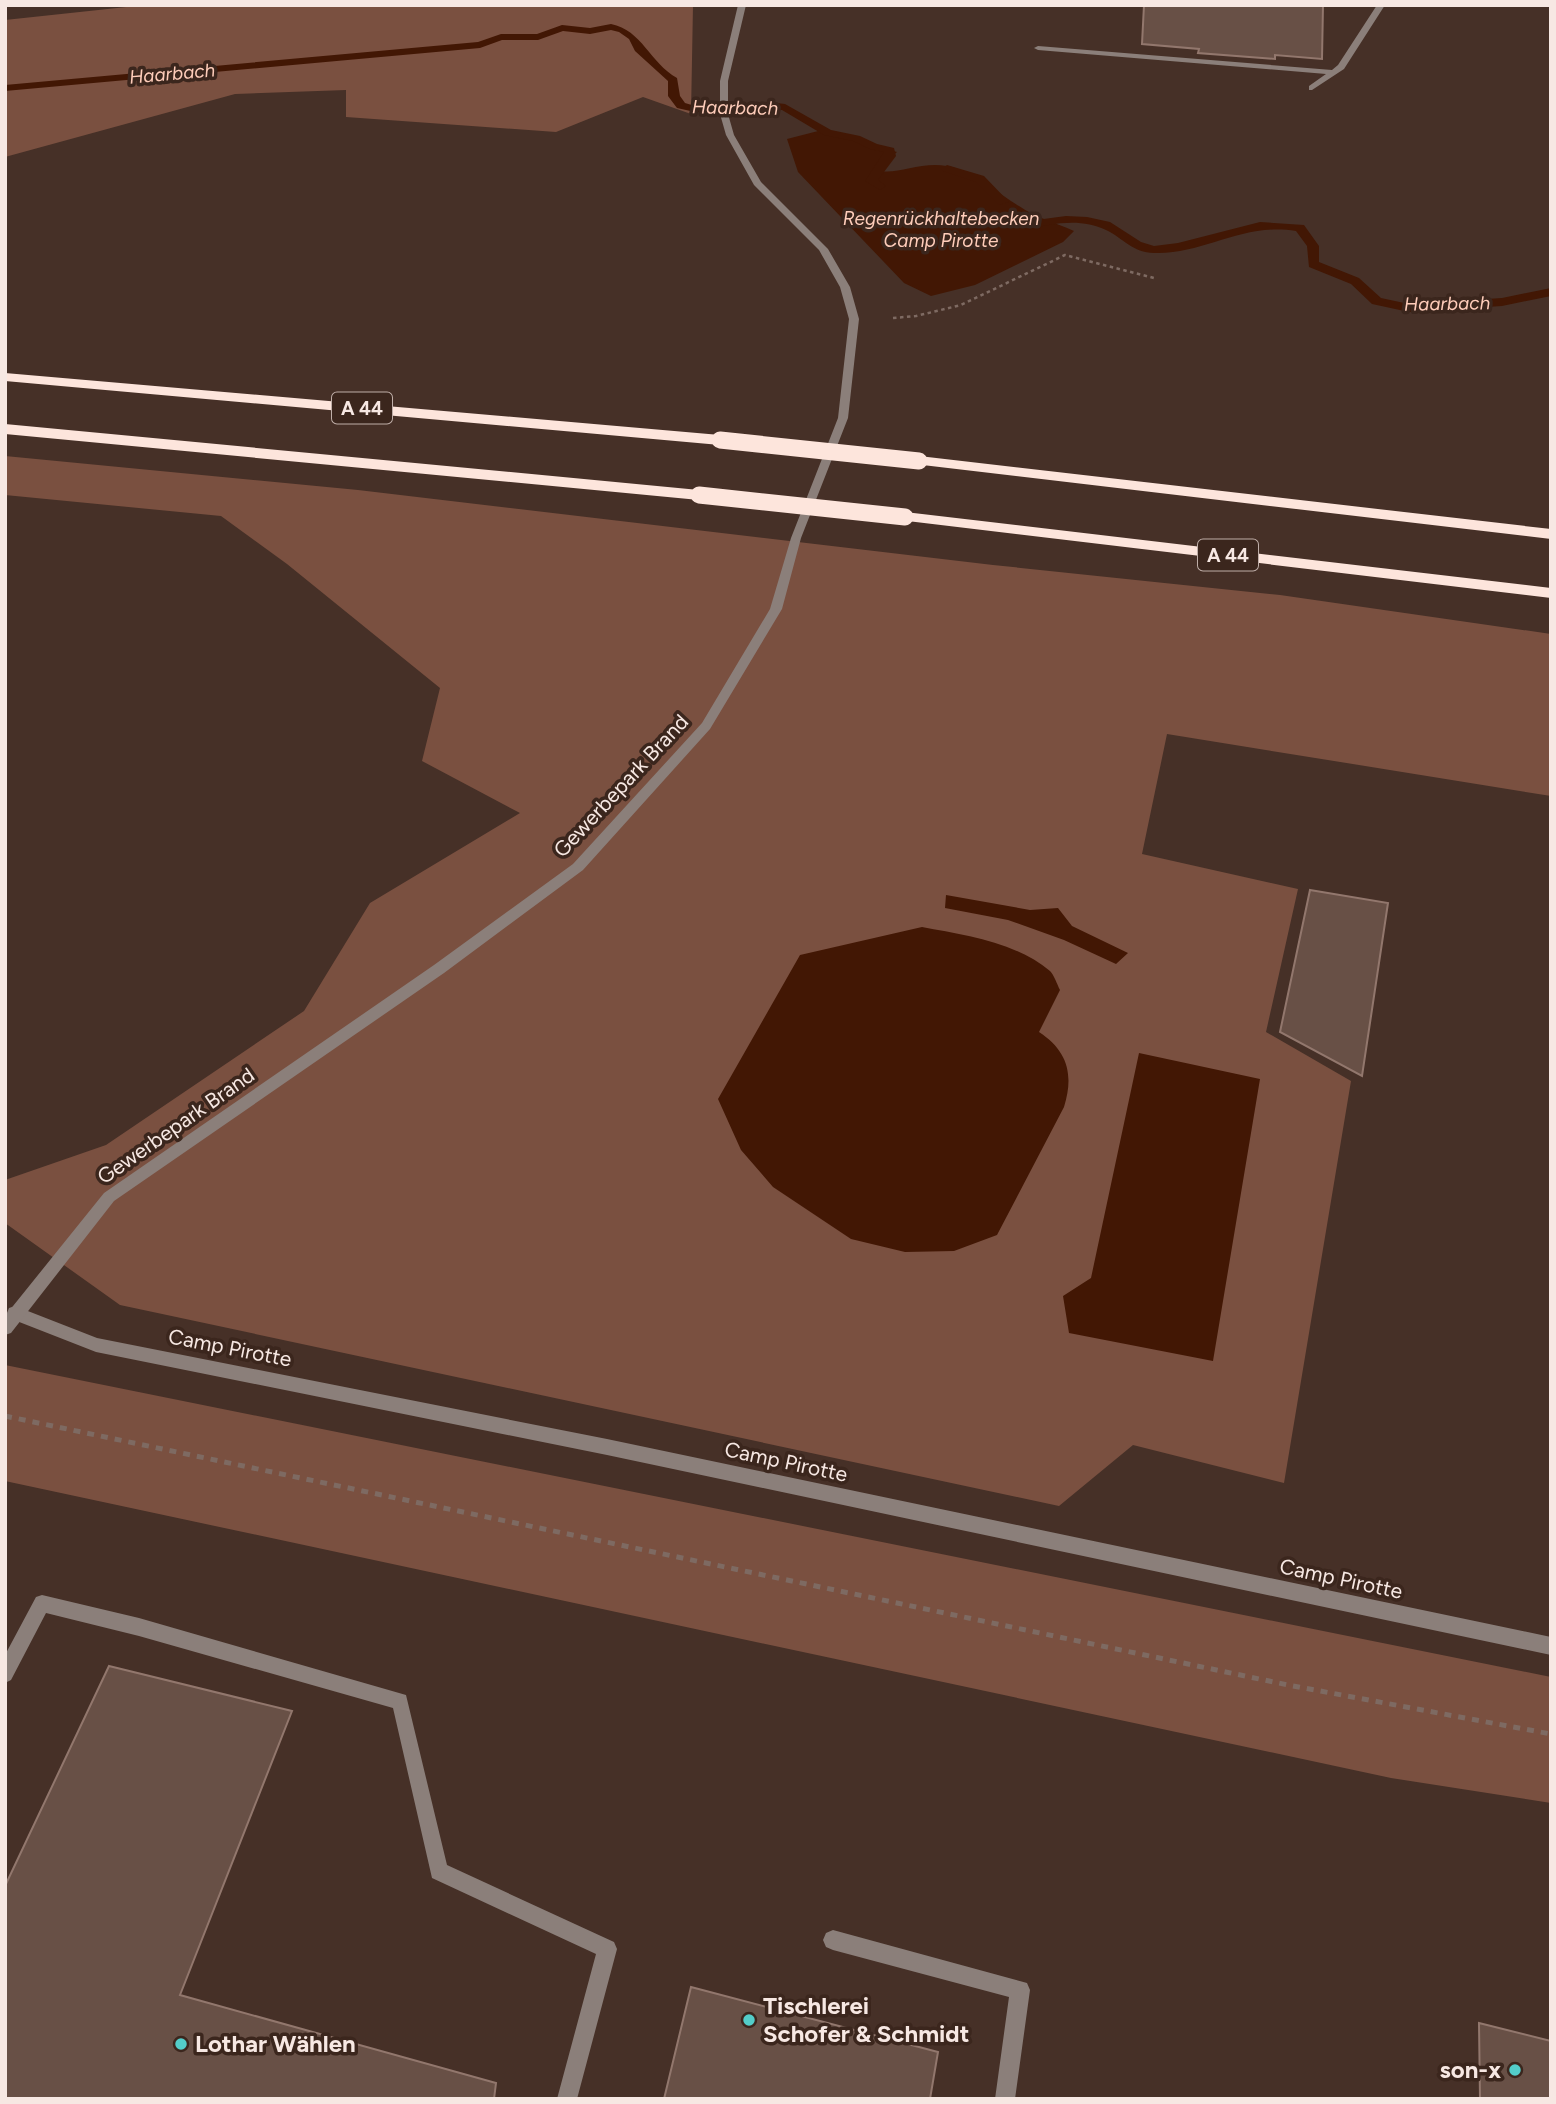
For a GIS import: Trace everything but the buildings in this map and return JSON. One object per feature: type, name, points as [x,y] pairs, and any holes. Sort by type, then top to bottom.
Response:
[{"type":"highway","name":"A 44","points":[[5,377],[720,440],[1551,534]]},
{"type":"highway","name":"A 44","points":[[5,429],[699,495],[1551,593]]},
{"type":"street","name":"Gewerbepark Brand","points":[[9,1317],[109,1197],[439,969],[578,867],[706,726],[776,609],[796,538],[843,418],[854,319],[845,287],[823,249],[757,183],[730,135],[724,114],[724,81],[742,5]]},
{"type":"street","points":[[1311,88],[1341,67],[1381,5]]},
{"type":"street","points":[[1038,48],[1333,72]]},
{"type":"street","name":"Camp Pirotte","points":[[9,1317],[96,1345],[607,1447],[1551,1646]]},
{"type":"street","points":[[5,1674],[43,1603],[139,1627],[400,1701],[439,1871],[607,1949],[567,2099]]},
{"type":"street","points":[[833,1940],[1020,1990],[1005,2099]]},
{"type":"path","points":[[854,319],[921,317],[979,299],[1065,255],[1154,278]]},
{"type":"path","points":[[5,1416],[1247,1677],[1551,1734]]},
{"type":"shaded area","points":[[145,5],[693,5],[691,114],[643,97],[556,132],[346,117],[346,90],[235,94],[5,157],[5,20]]},
{"type":"shaded area","points":[[5,456],[358,490],[993,565],[1280,595],[1551,634],[1551,796],[1167,734],[1142,854],[1298,889],[1266,1032],[1351,1081],[1284,1483],[1133,1445],[1059,1506],[120,1305],[5,1223],[5,1180],[106,1145],[304,1011],[370,903],[520,813],[422,761],[440,688],[287,564],[221,516],[5,495]]},
{"type":"shaded area","points":[[5,1365],[1551,1677],[1551,1803],[1391,1778],[5,1481]]},
{"type":"water","name":"Regenrückhaltebecken Camp Pirotte","points":[[822,130],[897,152],[877,170],[894,171],[935,165],[958,169],[982,181],[1025,210],[1074,231],[1063,242],[975,285],[931,296],[904,283],[798,172],[787,139]]},
{"type":"water","points":[[946,895],[1030,910],[1058,908],[1072,926],[1128,953],[1116,964],[1064,940],[1008,920],[945,908]]},
{"type":"water","points":[[922,927],[989,941],[1022,953],[1050,971],[1060,990],[1039,1032],[1057,1047],[1066,1065],[1068,1084],[1064,1107],[997,1235],[954,1251],[905,1252],[851,1239],[773,1187],[741,1150],[718,1099],[800,955]]},
{"type":"water","points":[[1139,1053],[1260,1079],[1213,1361],[1069,1333],[1063,1296],[1091,1278]]},
{"type":"waterway","name":"Haarbach","points":[[5,88],[480,45],[501,37],[538,37],[562,28],[590,31],[611,27],[622,29],[633,37],[639,49],[664,75],[673,80],[674,96],[681,106],[695,109],[768,105],[785,107],[828,133],[856,138],[874,147],[890,150],[890,156],[871,181],[880,186]]},
{"type":"waterway","name":"Haarbach","points":[[947,169],[980,179],[1003,202]]},
{"type":"waterway","name":"Haarbach","points":[[1027,226],[1087,220],[1111,227],[1136,245],[1148,249],[1166,249],[1234,230],[1260,226],[1300,228],[1313,246],[1313,264],[1355,281],[1377,301],[1409,308],[1502,302],[1551,292]]},
{"type":"place","name":"Tischlerei Schofer & Schmidt","points":[[749,2020]]},
{"type":"place","name":"Lothar Wählen","points":[[181,2044]]},
{"type":"place","name":"son-x","points":[[1515,2070]]}]
